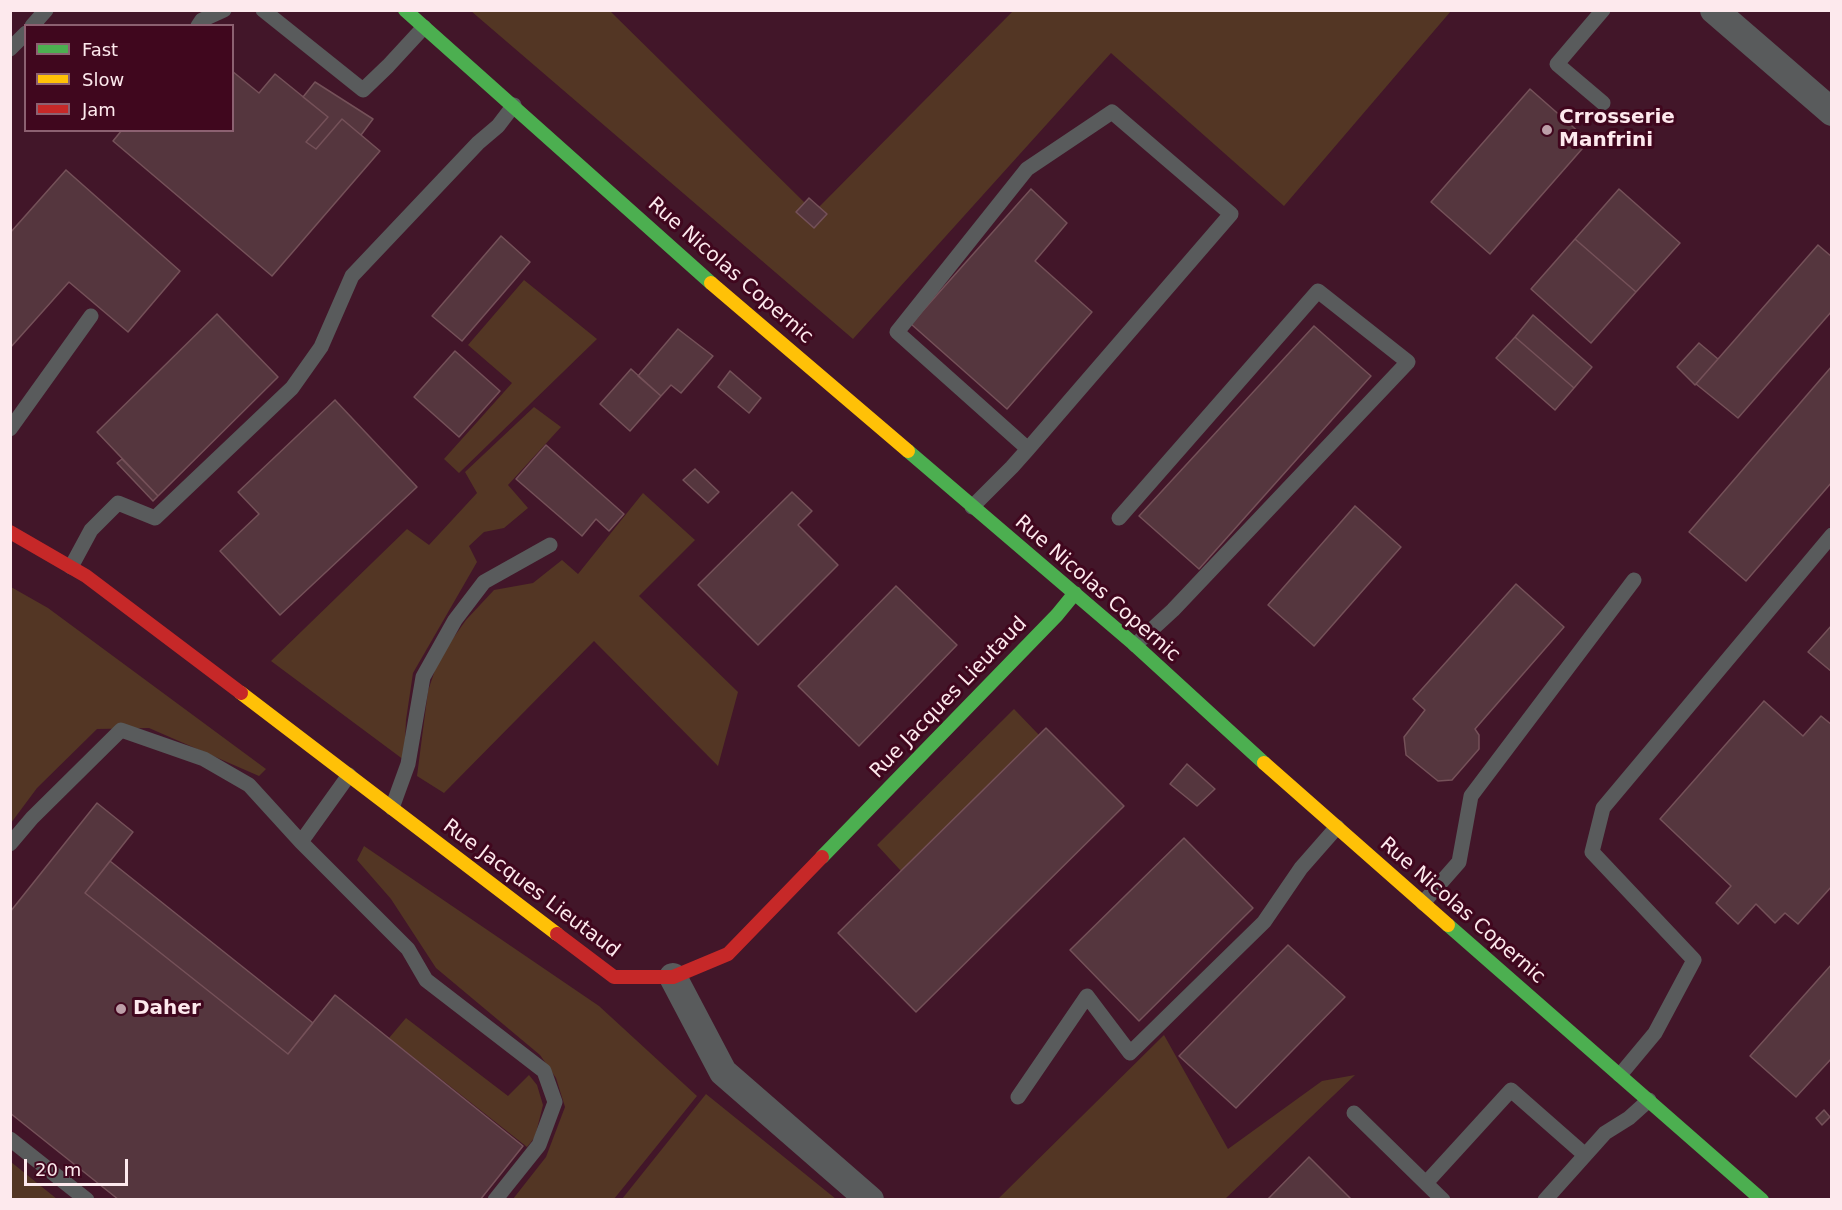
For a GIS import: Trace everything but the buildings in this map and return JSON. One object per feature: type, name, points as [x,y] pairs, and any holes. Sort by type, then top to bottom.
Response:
[{"type":"street","name":"Rue Nicolas Copernic","points":[[405,10],[514,105],[679,255],[1135,645],[1337,827],[1762,1200]]},
{"type":"street","points":[[1714,10],[1832,112]]},
{"type":"street","name":"Rue Jacques Lieutaud","points":[[10,532],[87,576],[614,977],[673,977],[728,954],[1057,615],[1075,593]]},
{"type":"street","points":[[673,977],[723,1072],[870,1200]]},
{"type":"lane","points":[[34,24],[46,10]]},
{"type":"lane","points":[[199,24],[202,20],[224,10]]},
{"type":"lane","points":[[263,10],[363,90],[424,27]]},
{"type":"lane","points":[[1602,103],[1557,64],[1603,10]]},
{"type":"lane","points":[[10,49],[24,35]]},
{"type":"lane","points":[[70,567],[91,530],[118,503],[155,518],[292,388],[321,347],[352,276],[478,143],[498,126],[514,105]]},
{"type":"lane","points":[[972,507],[1028,449],[1231,214],[1112,112],[1027,169],[897,332],[1028,449]]},
{"type":"lane","points":[[1119,518],[1318,291],[1408,362],[1173,610],[1135,645]]},
{"type":"lane","points":[[10,429],[91,316]]},
{"type":"lane","points":[[1620,1075],[1655,1033],[1694,960],[1592,852],[1603,808],[1832,536]]},
{"type":"lane","points":[[392,808],[408,764],[418,718],[423,677],[455,620],[484,582],[550,545]]},
{"type":"lane","points":[[1423,903],[1459,862],[1471,796],[1634,580]]},
{"type":"lane","points":[[10,844],[32,818],[121,730],[204,759],[249,786],[301,842],[408,949],[426,980],[544,1071],[555,1102],[540,1145],[495,1200]]},
{"type":"lane","points":[[301,842],[349,775]]},
{"type":"lane","points":[[1017,1097],[1087,996],[1130,1053],[1264,922],[1301,868],[1337,827]]},
{"type":"lane","points":[[1426,1183],[1511,1090],[1585,1155]]},
{"type":"lane","points":[[1545,1200],[1605,1133],[1629,1118],[1649,1100]]},
{"type":"lane","points":[[1354,1113],[1443,1200]]},
{"type":"lane","points":[[10,1139],[87,1200]]},
{"type":"shaded area","points":[[471,11],[610,11],[805,203],[796,212],[814,228],[827,214],[819,207],[1013,11],[1451,11],[1284,206],[1111,53],[853,339]]},
{"type":"shaded area","points":[[524,280],[597,339],[459,473],[444,459],[512,383],[468,345]]},
{"type":"shaded area","points":[[534,407],[561,427],[508,485],[528,508],[504,528],[484,532],[469,546],[477,562],[413,673],[406,720],[404,760],[271,661],[407,529],[429,545],[477,493],[465,472]]},
{"type":"shaded area","points":[[643,493],[695,540],[639,596],[738,692],[718,766],[594,641],[444,793],[417,776],[428,691],[439,658],[466,620],[494,590],[533,583],[562,560],[578,574]]},
{"type":"shaded area","points":[[11,587],[48,608],[266,769],[259,776],[149,728],[97,729],[37,788],[11,823]]},
{"type":"shaded area","points":[[1014,709],[1039,735],[901,871],[877,845]]},
{"type":"shaded area","points":[[364,846],[599,1006],[697,1096],[614,1199],[513,1199],[546,1157],[565,1107],[556,1078],[540,1055],[436,968],[391,899],[357,860]]},
{"type":"shaded area","points":[[406,1018],[508,1096],[529,1075],[537,1085],[543,1105],[535,1137],[527,1147],[389,1038]]},
{"type":"shaded area","points":[[1164,1035],[1228,1149],[1322,1081],[1355,1075],[1225,1199],[998,1199]]},
{"type":"shaded area","points":[[706,1094],[836,1199],[622,1199]]},
{"type":"shaded area","points":[[11,1162],[57,1199],[11,1199]]},
{"type":"traffic: fast","points":[[405,10],[711,283]]},
{"type":"traffic: fast","points":[[908,451],[1135,645],[1264,763]]},
{"type":"traffic: fast","points":[[822,857],[1057,615],[1075,593]]},
{"type":"traffic: fast","points":[[1448,925],[1762,1200]]},
{"type":"traffic: slow","points":[[711,283],[908,451]]},
{"type":"traffic: slow","points":[[241,693],[557,934]]},
{"type":"traffic: slow","points":[[1264,763],[1448,925]]},
{"type":"traffic: jam","points":[[10,532],[86,576],[241,693]]},
{"type":"traffic: jam","points":[[557,934],[614,977],[673,977],[728,954],[822,857]]},
{"type":"place","name":"Crrosserie Manfrini","points":[[1547,130]]},
{"type":"place","name":"Daher","points":[[121,1009]]}]
